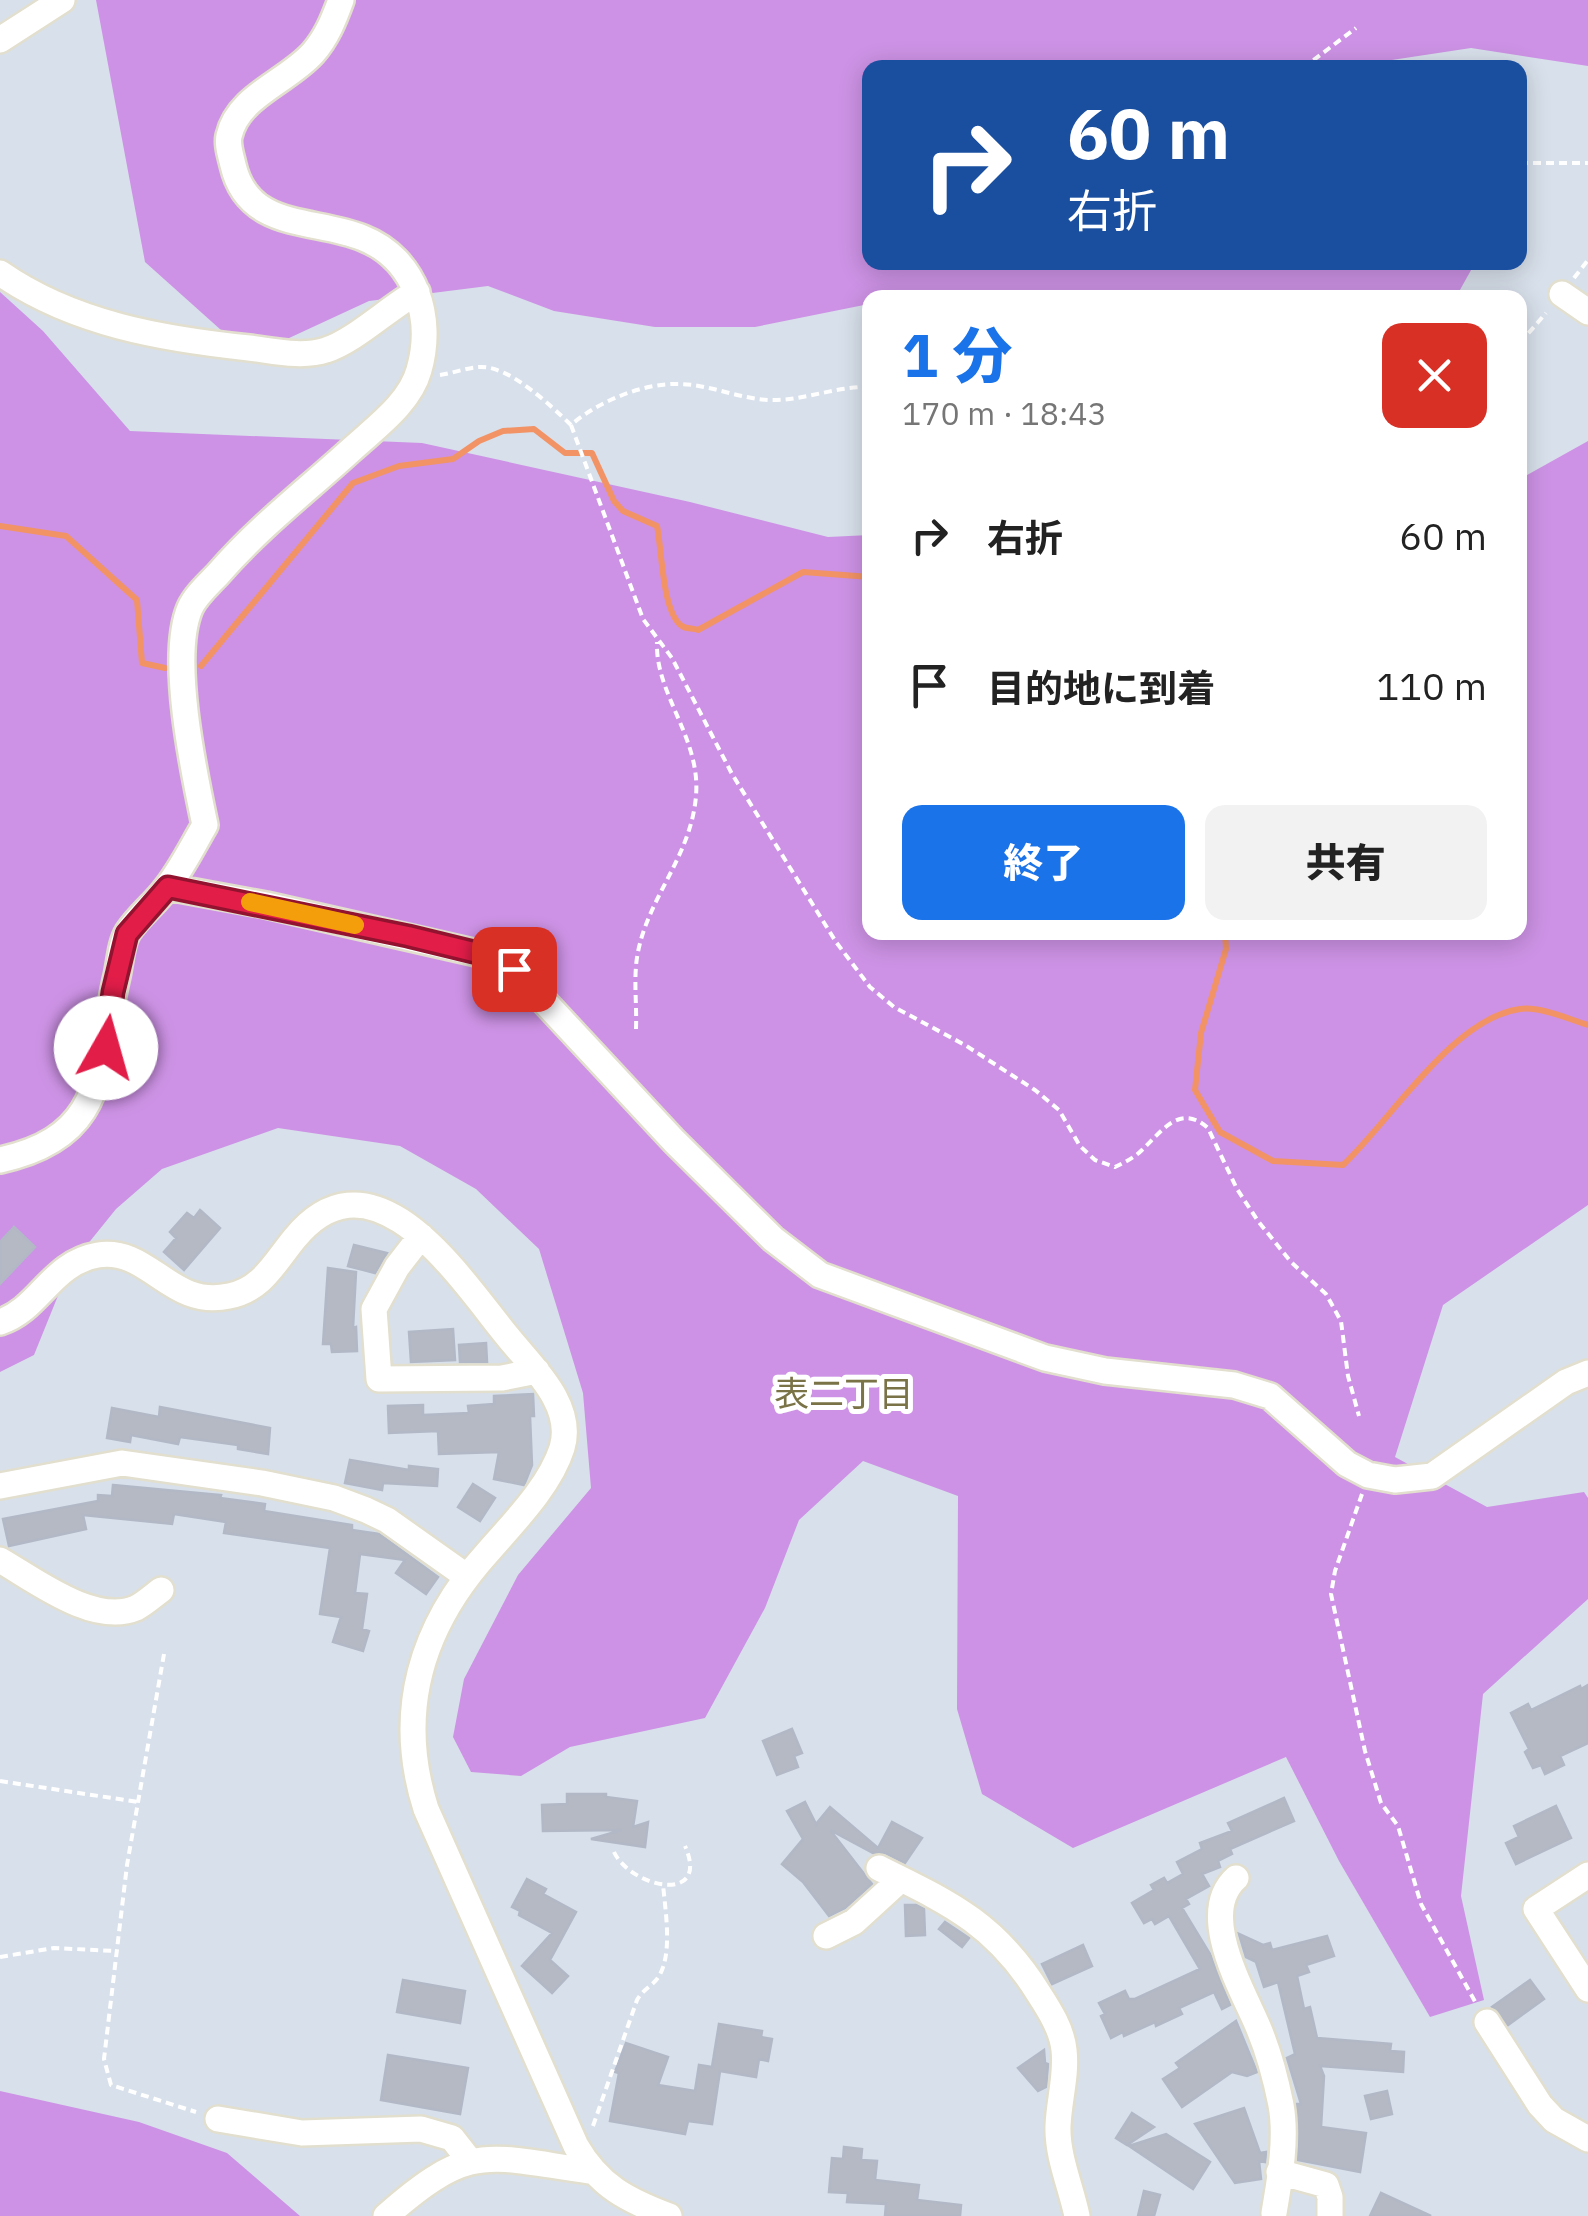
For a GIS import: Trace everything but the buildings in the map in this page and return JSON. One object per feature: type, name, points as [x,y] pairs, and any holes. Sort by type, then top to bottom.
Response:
[{"type":"street","points":[[0,40],[62,0]]},
{"type":"street","points":[[0,1160],[31,1153],[54,1141],[79,1117],[92,1094],[106,1048],[113,992],[127,934],[168,887],[204,825],[182,659],[184,625],[192,604],[256,531],[394,410],[416,380],[423,356],[423,309],[414,280],[392,256],[364,238],[281,220],[251,200],[235,173],[228,140],[238,112],[312,54],[330,29],[341,0]]},
{"type":"street","points":[[0,273],[37,296],[130,330],[196,342],[312,354],[339,346],[417,292]]},
{"type":"street","points":[[1562,294],[1588,312]]},
{"type":"street","points":[[168,887],[490,956],[514,969],[674,1141],[774,1239],[820,1276],[1044,1358],[1105,1371],[1234,1385],[1270,1396],[1348,1464],[1368,1475],[1395,1480],[1432,1476],[1566,1382],[1588,1373]]},
{"type":"street","points":[[0,1322],[12,1317],[68,1264],[101,1254],[128,1256],[189,1296],[230,1296],[257,1284],[309,1222],[341,1208],[369,1206],[386,1211],[435,1249],[536,1371],[562,1412],[565,1430],[561,1450],[555,1466],[510,1526],[466,1576],[430,1635],[413,1710],[417,1780],[426,1810],[576,2146],[598,2179],[669,2216]]},
{"type":"street","points":[[421,1236],[397,1267],[374,1309],[379,1379],[502,1378],[536,1371]]},
{"type":"street","points":[[0,1486],[122,1463],[262,1483],[334,1498],[366,1510],[387,1520],[466,1576]]},
{"type":"street","points":[[0,1560],[90,1610],[121,1612],[137,1608],[161,1590]]},
{"type":"street","points":[[826,1936],[854,1922],[890,1873],[928,1892],[992,1934],[1017,1958],[1052,2016],[1064,2047],[1058,2128],[1077,2216]]},
{"type":"street","points":[[1588,1874],[1536,1909],[1588,1990]]},
{"type":"street","points":[[1236,1878],[1224,1891],[1222,1905],[1225,1956],[1259,2030],[1274,2074],[1283,2126],[1276,2215]]},
{"type":"street","points":[[1488,2022],[1540,2105],[1554,2120],[1588,2139]]},
{"type":"street","points":[[218,2119],[302,2132],[421,2129],[452,2138],[470,2161]]},
{"type":"street","points":[[386,2216],[425,2182],[454,2165],[470,2161],[511,2159],[590,2170]]},
{"type":"street","points":[[1279,2172],[1326,2185],[1330,2216]]},
{"type":"path","points":[[1314,60],[1356,28]]},
{"type":"path","points":[[1527,162],[1588,163]]},
{"type":"path","points":[[416,380],[483,366],[501,371],[527,386],[570,424],[634,601],[672,658],[732,774],[836,942],[870,987],[894,1007],[965,1044],[1035,1090],[1060,1110],[1080,1146],[1095,1160],[1115,1167],[1180,1118],[1190,1117],[1208,1128],[1237,1189],[1258,1221],[1291,1262],[1326,1294],[1341,1321],[1348,1376],[1360,1416]]},
{"type":"path","points":[[570,424],[586,412],[622,397],[676,384],[772,400],[862,387]]},
{"type":"path","points":[[636,1029],[638,952],[654,908],[681,858],[693,824],[697,790],[690,743],[666,686],[657,652],[658,638]]},
{"type":"path","points":[[1368,1475],[1334,1571],[1331,1594],[1365,1751],[1381,1803],[1398,1826],[1429,1920],[1488,2022]]},
{"type":"path","points":[[164,1654],[116,1950],[104,2059],[110,2085],[218,2119]]},
{"type":"path","points":[[0,1780],[138,1802]]},
{"type":"path","points":[[614,1852],[628,1872],[672,1885],[691,1873],[692,1862],[685,1846]]},
{"type":"path","points":[[576,2146],[593,2128],[637,2000],[659,1978],[662,1969],[668,1934],[663,1884]]},
{"type":"path","points":[[0,1957],[54,1948],[116,1950]]},
{"type":"shaded area","points":[[96,0],[1588,0],[1588,66],[1471,48],[1392,60],[862,60],[862,270],[1471,270],[1460,290],[862,290],[862,305],[755,327],[655,327],[554,311],[488,286],[369,301],[250,356],[145,262]]},
{"type":"shaded area","points":[[0,292],[43,331],[130,431],[422,443],[828,537],[862,535],[862,940],[1527,940],[1527,475],[1588,441],[1588,1205],[1443,1305],[1395,1457],[1487,1507],[1584,1492],[1588,1498],[1588,1599],[1483,1694],[1461,1896],[1484,2000],[1430,2017],[1339,1861],[1286,1757],[1073,1848],[982,1794],[957,1709],[958,1496],[863,1461],[799,1520],[765,1608],[705,1718],[570,1747],[521,1776],[471,1772],[453,1737],[464,1679],[518,1575],[591,1488],[583,1393],[539,1249],[476,1189],[400,1146],[278,1128],[162,1169],[116,1209],[70,1266],[34,1355],[0,1372]]},
{"type":"shaded area","points":[[0,2091],[139,2122],[227,2153],[300,2216],[0,2216]]},
{"type":"waterway","points":[[201,666],[353,483],[399,466],[453,459],[479,441],[503,431],[534,429],[565,453],[592,453],[614,501],[623,511],[657,526],[670,608],[684,627],[698,630],[803,572],[862,576]]},
{"type":"waterway","points":[[0,526],[66,536],[137,600],[142,663],[165,668]]},
{"type":"waterway","points":[[1225,940],[1201,1033],[1195,1090],[1220,1132],[1273,1161],[1343,1165],[1447,1050],[1495,1016],[1528,1009],[1588,1025]]},
{"type":"slow traffic","points":[[250,902],[355,925]]},
{"type":"district","name":"表二丁目","points":[[844,1394]]},
{"type":"route","points":[[106,1048],[113,992],[127,934],[168,887],[408,936],[490,956],[514,969]]}]
